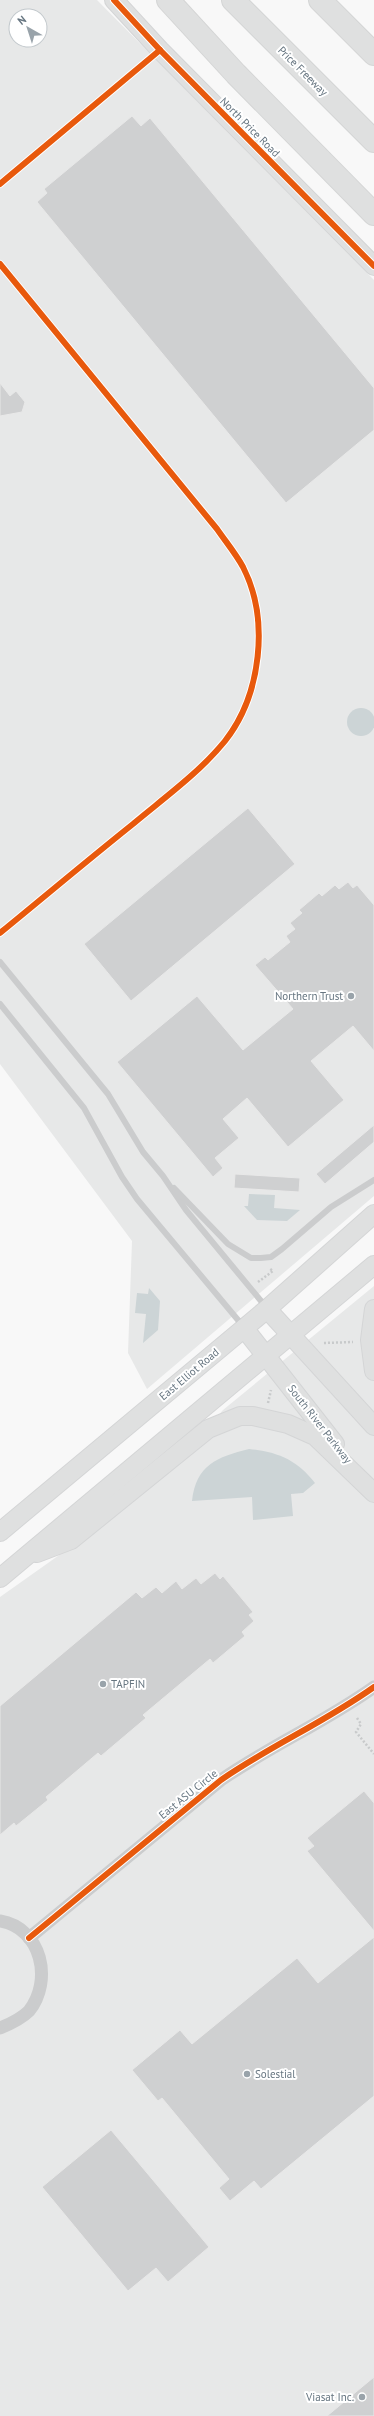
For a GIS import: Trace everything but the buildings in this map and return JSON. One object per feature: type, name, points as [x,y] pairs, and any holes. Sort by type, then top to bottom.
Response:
[{"type":"highway","points":[[168,0],[236,74],[374,214]]},
{"type":"highway","name":"Price Freeway","points":[[233,0],[374,141]]},
{"type":"highway","points":[[320,0],[374,54]]},
{"type":"main road","name":"North Price Road","points":[[114,0],[160,50],[374,266]]},
{"type":"main road","name":"East Elliot Road","points":[[0,1532],[267,1309],[374,1214]]},
{"type":"main road","points":[[0,1578],[374,1265]]},
{"type":"main road","points":[[267,1309],[374,1426]]},
{"type":"main road","points":[[374,1309],[370,1340],[374,1371]]},
{"type":"main road","name":"South River Parkway","points":[[244,1328],[374,1493]]},
{"type":"main road","points":[[361,1411],[374,1436]]},
{"type":"main road","points":[[23,1559],[71,1540],[202,1434],[225,1421],[240,1416],[253,1416],[288,1424],[315,1436],[374,1493]]},
{"type":"street","name":"East ASU Circle","points":[[29,1938],[221,1780],[345,1708],[374,1687]]},
{"type":"street","points":[[0,1921],[17,1928],[29,1938],[38,1952],[42,1967],[42,1983],[37,1998],[28,2012],[15,2022],[0,2028]]},
{"type":"lane","points":[[0,184],[160,50]]},
{"type":"lane","points":[[0,264],[218,529],[243,568],[256,607],[259,659],[249,696],[225,741],[194,773],[0,934]]},
{"type":"lane","points":[[0,962],[108,1094],[143,1152],[163,1176],[228,1244],[251,1258],[271,1256],[331,1207],[374,1180]]},
{"type":"lane","points":[[0,1004],[84,1108],[122,1177],[137,1199],[244,1328]]},
{"type":"lane","points":[[163,1176],[186,1210],[267,1309]]},
{"type":"path","points":[[256,1284],[273,1271],[267,1266]]},
{"type":"path","points":[[324,1343],[354,1342]]},
{"type":"path","points":[[267,1406],[271,1388]]},
{"type":"path","points":[[357,1718],[361,1724],[356,1732],[374,1754]]},
{"type":"shaded area","points":[[0,0],[97,0],[374,280],[374,1196],[147,1389],[128,1353],[132,1241],[0,1064]]},
{"type":"shaded area","points":[[361,708],[371,712],[375,722],[371,732],[361,736],[351,732],[347,722],[351,712]]},
{"type":"shaded area","points":[[249,1194],[275,1195],[274,1208],[300,1210],[287,1221],[257,1220],[244,1206],[248,1206]]},
{"type":"shaded area","points":[[374,1286],[374,2416],[0,2416],[0,1597],[72,1546],[190,1448],[223,1410]]},
{"type":"shaded area","points":[[149,1288],[160,1301],[158,1330],[143,1343],[146,1314],[135,1313],[137,1293],[148,1294]]},
{"type":"shaded area","points":[[249,1449],[269,1452],[286,1458],[301,1468],[315,1483],[303,1493],[291,1494],[293,1516],[253,1520],[252,1497],[192,1501],[194,1489],[198,1479],[210,1464],[227,1455]]},
{"type":"cycle path","points":[[114,0],[160,50],[374,266]]},
{"type":"cycle path","points":[[0,184],[160,50]]},
{"type":"cycle path","points":[[0,264],[217,529],[234,553],[243,567],[251,588],[257,610],[259,633],[258,657],[254,680],[247,702],[237,722],[225,741],[215,753],[181,785],[0,933]]},
{"type":"cycle path","points":[[29,1938],[221,1780],[259,1756],[336,1712],[374,1687]]},
{"type":"place","name":"Northern Trust","points":[[351,996]]},
{"type":"place","name":"TAPFIN","points":[[103,1684]]},
{"type":"place","name":"Solestial","points":[[247,2074]]},
{"type":"place","name":"Viasat Inc.","points":[[362,2397]]}]
